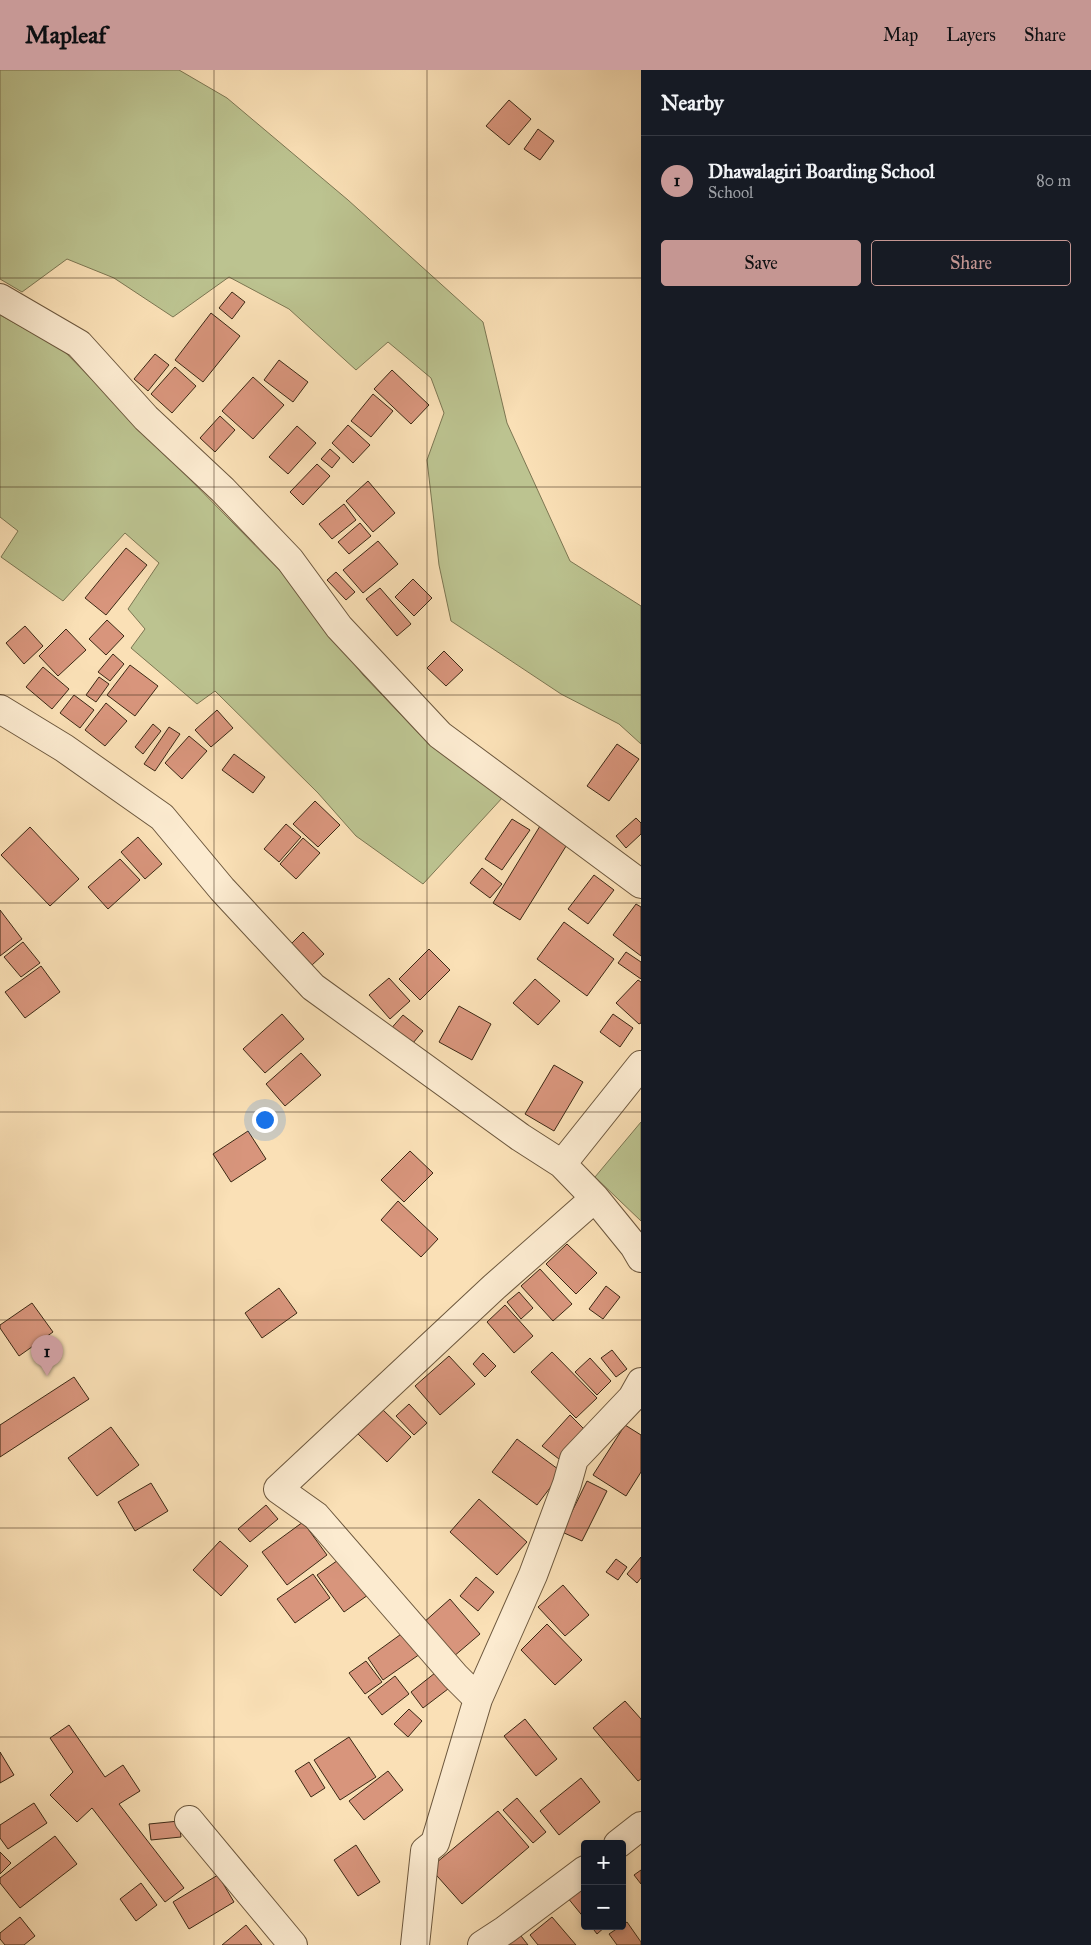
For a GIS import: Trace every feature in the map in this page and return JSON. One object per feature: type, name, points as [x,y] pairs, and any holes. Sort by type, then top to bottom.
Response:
[{"type":"street","points":[[0,298],[79,344],[146,418],[223,490],[290,560],[339,627],[440,735],[641,884]]},
{"type":"street","points":[[0,709],[64,748],[162,817],[222,889],[313,987],[512,1132],[562,1164],[596,1198],[634,1246],[641,1258]]},
{"type":"street","points":[[562,1164],[641,1064]]},
{"type":"street","points":[[478,1699],[455,1676],[316,1516],[278,1489],[494,1287],[596,1198]]},
{"type":"street","points":[[415,1945],[425,1851],[435,1843],[478,1699],[533,1575],[567,1484],[574,1459],[632,1398],[641,1382]]},
{"type":"street","points":[[189,1820],[292,1945]]},
{"type":"street","points":[[623,1840],[641,1826]]},
{"type":"street","points":[[482,1945],[581,1873]]},
{"type":"green space","points":[[0,70],[179,70],[227,98],[348,200],[483,322],[507,423],[570,561],[641,606],[641,744],[619,724],[561,694],[451,621],[439,565],[427,460],[444,413],[431,378],[388,342],[356,370],[289,309],[229,277],[173,317],[114,278],[67,259],[22,292],[0,279]]},
{"type":"green space","points":[[0,315],[63,350],[289,580],[363,675],[423,738],[504,796],[423,884],[356,836],[318,793],[215,691],[197,704],[131,648],[145,629],[128,609],[159,563],[125,533],[63,601],[1,557],[18,531],[0,517]]},
{"type":"green space","points":[[641,1122],[641,1221],[595,1177]]},
{"type":"building","points":[[509,100],[531,119],[509,145],[486,126]]},
{"type":"building","points":[[538,129],[554,141],[540,160],[524,149]]},
{"type":"building","points":[[232,292],[245,302],[232,319],[219,308]]},
{"type":"building","points":[[211,313],[240,336],[203,382],[175,360]]},
{"type":"building","points":[[155,354],[169,365],[148,391],[134,379]]},
{"type":"building","points":[[279,360],[308,382],[293,402],[264,380]]},
{"type":"building","points":[[175,367],[196,386],[172,413],[151,394]]},
{"type":"building","points":[[392,370],[429,405],[411,424],[374,389]]},
{"type":"building","points":[[253,377],[284,405],[253,439],[222,411]]},
{"type":"building","points":[[373,394],[393,411],[371,437],[351,421]]},
{"type":"building","points":[[220,416],[235,430],[215,452],[200,438]]},
{"type":"building","points":[[348,425],[370,445],[353,463],[332,443]]},
{"type":"building","points":[[297,426],[316,443],[288,474],[269,457]]},
{"type":"building","points":[[330,449],[340,458],[332,468],[321,459]]},
{"type":"building","points":[[317,464],[330,476],[303,505],[290,492]]},
{"type":"building","points":[[368,481],[395,513],[373,532],[346,501]]},
{"type":"building","points":[[344,504],[356,520],[332,539],[319,524]]},
{"type":"building","points":[[360,523],[371,536],[349,554],[338,542]]},
{"type":"building","points":[[378,541],[398,564],[363,593],[343,570]]},
{"type":"building","points":[[126,548],[147,565],[106,615],[85,598]]},
{"type":"building","points":[[336,572],[355,592],[346,600],[327,580]]},
{"type":"building","points":[[413,579],[432,598],[414,616],[395,597]]},
{"type":"building","points":[[380,588],[411,624],[397,636],[366,599]]},
{"type":"building","points":[[107,620],[124,636],[106,655],[89,639]]},
{"type":"building","points":[[25,626],[43,646],[24,664],[6,643]]},
{"type":"building","points":[[66,629],[86,650],[58,676],[39,656]]},
{"type":"building","points":[[444,651],[463,670],[446,686],[427,668]]},
{"type":"building","points":[[113,654],[124,664],[110,681],[98,672]]},
{"type":"building","points":[[130,665],[158,686],[135,716],[107,695]]},
{"type":"building","points":[[43,667],[69,689],[52,709],[26,687]]},
{"type":"building","points":[[99,677],[109,684],[96,702],[86,695]]},
{"type":"building","points":[[74,695],[94,710],[80,728],[60,713]]},
{"type":"building","points":[[106,703],[127,721],[105,746],[85,730]]},
{"type":"building","points":[[217,710],[233,728],[211,747],[195,730]]},
{"type":"building","points":[[153,724],[161,731],[143,754],[135,747]]},
{"type":"building","points":[[169,727],[180,734],[155,771],[144,764]]},
{"type":"building","points":[[189,736],[207,751],[182,779],[165,763]]},
{"type":"building","points":[[617,744],[639,759],[609,801],[587,786]]},
{"type":"building","points":[[234,754],[265,777],[253,793],[222,770]]},
{"type":"building","points":[[315,801],[340,825],[318,847],[293,824]]},
{"type":"building","points":[[636,818],[641,823],[641,834],[626,848],[616,836]]},
{"type":"building","points":[[512,819],[530,830],[502,870],[485,859]]},
{"type":"building","points":[[286,824],[301,837],[279,862],[264,849]]},
{"type":"building","points":[[540,826],[568,843],[520,920],[493,903]]},
{"type":"building","points":[[30,827],[79,879],[50,906],[1,855]]},
{"type":"building","points":[[138,837],[162,864],[145,879],[121,852]]},
{"type":"building","points":[[303,838],[320,853],[296,879],[280,864]]},
{"type":"building","points":[[120,859],[140,880],[108,909],[88,887]]},
{"type":"building","points":[[482,868],[502,884],[490,898],[470,883]]},
{"type":"building","points":[[594,875],[614,890],[588,924],[568,909]]},
{"type":"building","points":[[636,904],[641,907],[641,956],[613,935]]},
{"type":"building","points":[[0,910],[22,939],[0,956]]},
{"type":"building","points":[[564,922],[614,959],[587,996],[537,959]]},
{"type":"building","points":[[303,932],[324,954],[312,965],[291,944]]},
{"type":"building","points":[[23,942],[40,963],[21,977],[4,957]]},
{"type":"building","points":[[429,949],[450,970],[420,1000],[399,979]]},
{"type":"building","points":[[626,952],[641,962],[641,979],[618,963]]},
{"type":"building","points":[[41,966],[60,992],[25,1018],[5,992]]},
{"type":"building","points":[[389,978],[410,1001],[390,1019],[369,995]]},
{"type":"building","points":[[535,979],[560,1001],[538,1025],[513,1003]]},
{"type":"building","points":[[638,980],[641,982],[641,1023],[639,1024],[616,1003]]},
{"type":"building","points":[[459,1006],[491,1024],[472,1060],[439,1042]]},
{"type":"building","points":[[282,1014],[304,1039],[265,1073],[243,1049]]},
{"type":"building","points":[[613,1014],[633,1028],[620,1047],[600,1032]]},
{"type":"building","points":[[403,1015],[423,1031],[408,1049],[388,1032]]},
{"type":"building","points":[[301,1053],[321,1075],[285,1106],[266,1084]]},
{"type":"building","points":[[554,1065],[583,1082],[554,1131],[525,1114]]},
{"type":"building","points":[[248,1131],[266,1159],[231,1182],[213,1154]]},
{"type":"building","points":[[410,1151],[433,1173],[404,1202],[381,1180]]},
{"type":"building","points":[[398,1201],[438,1239],[421,1257],[381,1220]]},
{"type":"building","points":[[567,1244],[597,1273],[576,1294],[546,1264]]},
{"type":"building","points":[[540,1269],[572,1304],[553,1321],[521,1286]]},
{"type":"building","points":[[606,1286],[620,1297],[603,1319],[589,1309]]},
{"type":"building","points":[[279,1288],[297,1313],[262,1338],[245,1313]]},
{"type":"building","points":[[519,1292],[533,1308],[521,1319],[507,1302]]},
{"type":"building","points":[[32,1303],[53,1332],[19,1356],[0,1328],[0,1325]]},
{"type":"building","points":[[505,1305],[533,1336],[514,1353],[487,1322]]},
{"type":"building","points":[[612,1350],[627,1369],[616,1377],[601,1358]]},
{"type":"building","points":[[552,1352],[597,1398],[576,1418],[531,1372]]},
{"type":"building","points":[[483,1353],[496,1366],[485,1377],[473,1364]]},
{"type":"building","points":[[449,1356],[475,1384],[440,1415],[415,1386]]},
{"type":"building","points":[[590,1358],[611,1381],[597,1395],[575,1372]]},
{"type":"building","points":[[74,1377],[89,1399],[0,1457],[0,1425]]},
{"type":"building","points":[[409,1404],[427,1423],[414,1435],[396,1416]]},
{"type":"building","points":[[382,1409],[411,1437],[387,1462],[358,1434]]},
{"type":"building","points":[[570,1415],[584,1429],[559,1459],[542,1446]]},
{"type":"building","points":[[625,1425],[641,1435],[641,1472],[626,1496],[593,1475]]},
{"type":"building","points":[[111,1427],[139,1465],[97,1496],[68,1458]]},
{"type":"building","points":[[517,1439],[562,1472],[537,1505],[492,1472]]},
{"type":"building","points":[[587,1481],[607,1491],[582,1541],[562,1532]]},
{"type":"building","points":[[151,1483],[168,1511],[135,1531],[118,1502]]},
{"type":"building","points":[[479,1499],[527,1542],[497,1575],[450,1532]]},
{"type":"building","points":[[266,1505],[278,1519],[250,1542],[238,1529]]},
{"type":"building","points":[[303,1522],[327,1555],[287,1585],[262,1552]]},
{"type":"building","points":[[220,1541],[248,1566],[221,1596],[193,1570]]},
{"type":"building","points":[[641,1557],[641,1578],[637,1583],[627,1574]]},
{"type":"building","points":[[341,1558],[368,1595],[344,1612],[317,1575]]},
{"type":"building","points":[[616,1559],[627,1567],[618,1580],[606,1572]]},
{"type":"building","points":[[313,1574],[330,1598],[295,1623],[277,1599]]},
{"type":"building","points":[[476,1577],[494,1592],[478,1611],[460,1596]]},
{"type":"building","points":[[563,1585],[589,1615],[565,1636],[538,1607]]},
{"type":"building","points":[[450,1599],[480,1634],[453,1657],[423,1623]]},
{"type":"building","points":[[547,1624],[582,1660],[555,1685],[521,1650]]},
{"type":"building","points":[[404,1632],[420,1654],[383,1680],[368,1658]]},
{"type":"building","points":[[366,1661],[382,1682],[365,1694],[349,1673]]},
{"type":"building","points":[[435,1673],[448,1689],[423,1708],[411,1692]]},
{"type":"building","points":[[395,1676],[409,1694],[382,1715],[368,1697]]},
{"type":"building","points":[[625,1701],[641,1719],[641,1779],[638,1781],[593,1728]]},
{"type":"building","points":[[409,1709],[422,1721],[408,1737],[394,1724]]},
{"type":"building","points":[[525,1719],[557,1759],[536,1776],[504,1736]]},
{"type":"building","points":[[69,1725],[105,1777],[123,1765],[140,1791],[119,1804],[184,1888],[165,1902],[92,1808],[77,1822],[50,1795],[73,1772],[50,1738]]},
{"type":"building","points":[[349,1737],[376,1777],[340,1800],[314,1760]]},
{"type":"building","points":[[0,1752],[14,1775],[0,1783]]},
{"type":"building","points":[[309,1762],[325,1788],[311,1797],[295,1771]]},
{"type":"building","points":[[388,1771],[403,1790],[364,1820],[349,1801]]},
{"type":"building","points":[[581,1778],[600,1802],[559,1835],[540,1811]]},
{"type":"building","points":[[517,1798],[546,1832],[533,1843],[503,1810]]},
{"type":"building","points":[[34,1803],[47,1823],[8,1849],[0,1838],[0,1825]]},
{"type":"building","points":[[498,1811],[529,1847],[462,1904],[430,1868]]},
{"type":"building","points":[[179,1821],[181,1837],[151,1840],[149,1824]]},
{"type":"building","points":[[55,1836],[77,1864],[20,1908],[0,1883],[0,1878]]},
{"type":"building","points":[[356,1845],[380,1882],[358,1896],[334,1860]]},
{"type":"building","points":[[0,1852],[11,1863],[0,1874]]},
{"type":"building","points":[[641,1870],[641,1884],[634,1875]]},
{"type":"building","points":[[218,1875],[234,1902],[189,1929],[173,1902]]},
{"type":"building","points":[[141,1883],[157,1905],[136,1921],[120,1899]]},
{"type":"building","points":[[581,1886],[581,1914],[567,1897]]},
{"type":"building","points":[[20,1917],[35,1936],[24,1945],[5,1945],[0,1939],[0,1933]]},
{"type":"building","points":[[552,1917],[576,1945],[538,1945],[530,1935]]},
{"type":"building","points":[[626,1923],[641,1942],[641,1945],[617,1945],[609,1934],[615,1930],[626,1930]]},
{"type":"building","points":[[246,1925],[262,1945],[222,1945]]},
{"type":"building","points":[[518,1932],[528,1945],[500,1945]]},
{"type":"place","name":"Dhawalagiri Boarding School","points":[[47,1376]]}]
